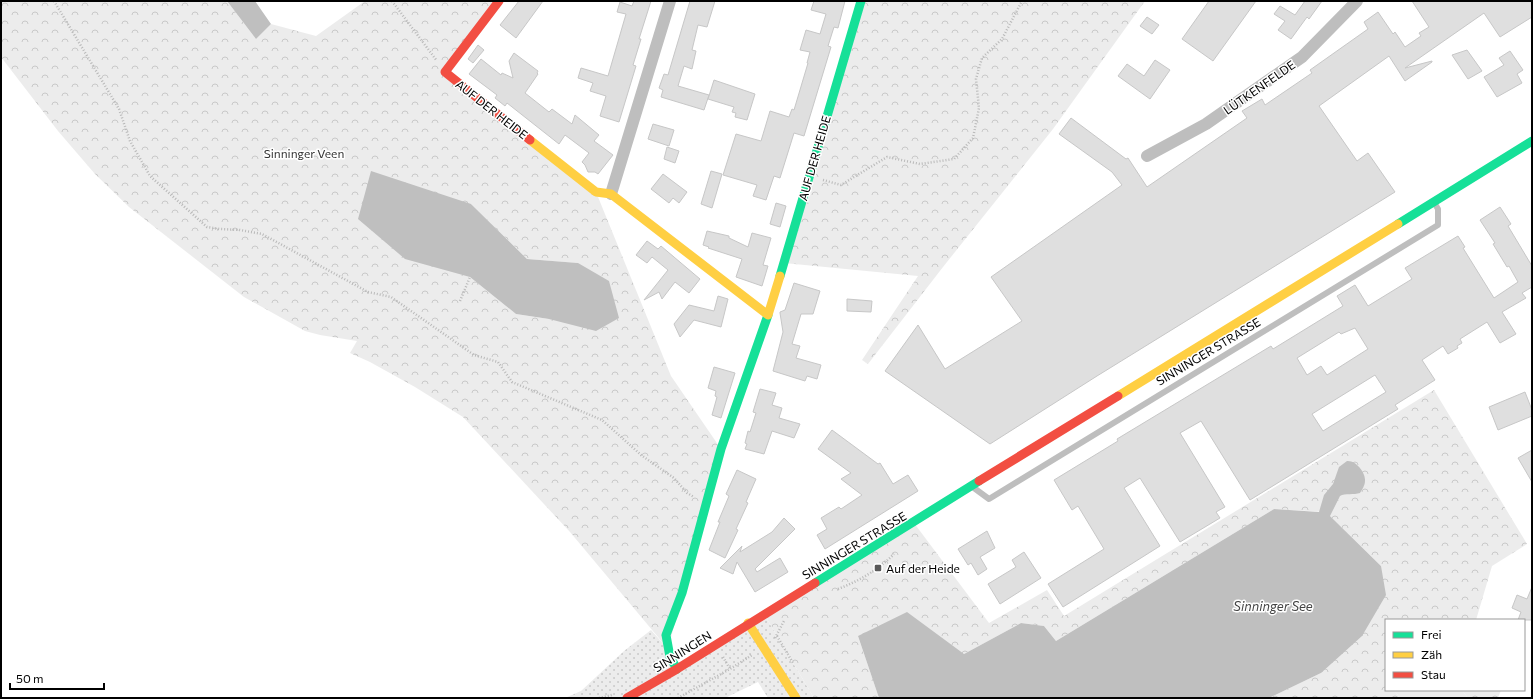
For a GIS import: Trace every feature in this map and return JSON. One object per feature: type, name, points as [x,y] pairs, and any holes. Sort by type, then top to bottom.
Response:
[{"type":"street","name":"AUF DER HEIDE","points":[[499,1],[445,72],[596,192],[611,194],[768,315]]},
{"type":"street","points":[[611,194],[670,1]]},
{"type":"street","name":"AUF DER HEIDE","points":[[677,669],[670,657],[666,636],[682,594],[721,449],[768,315],[861,1]]},
{"type":"street","name":"LÜTKENFELDE","points":[[1147,156],[1206,124],[1302,57],[1357,1]]},
{"type":"street","name":"SINNINGER STRASSE","points":[[748,623],[868,551],[1532,141]]},
{"type":"street","points":[[748,623],[796,698]]},
{"type":"street","name":"SINNINGEN","points":[[627,698],[677,669],[748,623]]},
{"type":"lane","name":"SINNINGER STRASSE","points":[[971,486],[989,499],[1432,229],[1438,224],[1438,209],[1433,202]]},
{"type":"path","points":[[54,1],[119,109],[130,141],[150,176],[207,226],[262,234],[368,292],[391,297],[474,355],[498,362],[512,382],[602,420],[641,455],[674,478],[687,492],[706,503]]},
{"type":"path","points":[[392,1],[445,72]]},
{"type":"path","points":[[809,177],[841,184],[887,157],[920,164],[954,160],[973,138],[979,108],[976,79],[982,58],[1002,39],[1022,1]]},
{"type":"path","points":[[460,301],[470,277]]},
{"type":"path","points":[[678,698],[730,669],[764,647]]},
{"type":"green space","name":"Sinninger Veen","points":[[1,1],[227,1],[256,39],[271,24],[316,36],[365,1],[499,1],[445,72],[596,192],[671,376],[721,449],[668,649],[570,532],[463,417],[415,387],[370,362],[350,353],[357,341],[305,331],[244,297],[129,207],[95,174],[58,131],[1,57]],"holes":[[[471,204],[527,259],[578,263],[549,319],[516,314],[470,277]]]},
{"type":"green space","points":[[861,1],[1145,1],[1053,129],[868,364],[862,360],[918,276],[784,263]]},
{"type":"green space","points":[[1434,390],[1527,544],[1492,566],[1476,619],[1385,619],[1385,691],[1395,691],[1400,698],[1269,698],[1321,673],[1381,566],[1326,512],[1274,509],[1056,641],[1044,626],[1021,623],[964,654],[858,636],[879,698],[814,698],[764,614],[914,523],[989,623],[1047,590],[1064,616]]},
{"type":"green space","points":[[764,614],[814,698],[768,698],[758,682],[725,698],[565,698],[581,691],[624,651],[651,630],[668,649],[677,669]]},
{"type":"green space","points":[[1395,691],[1463,691],[1468,698],[1400,698]]},
{"type":"green space","points":[[1463,691],[1501,691],[1498,698],[1468,698]]},
{"type":"water","points":[[227,1],[255,1],[271,24],[256,39]]},
{"type":"water","points":[[371,171],[471,204],[527,259],[578,263],[609,281],[619,318],[596,331],[549,319],[516,314],[470,277],[405,259],[358,219]]},
{"type":"water","name":"Sinninger See","points":[[1347,461],[1354,463],[1360,468],[1364,474],[1365,481],[1360,493],[1340,496],[1330,516],[1381,566],[1386,595],[1362,636],[1321,673],[1269,698],[879,698],[858,636],[907,612],[964,654],[1021,623],[1044,626],[1056,641],[1274,509],[1319,512],[1324,495],[1333,484],[1339,467]]},
{"type":"building","points":[[519,1],[543,1],[516,38],[500,25]]},
{"type":"building","points":[[634,1],[651,1],[639,39],[641,39],[633,65],[636,66],[619,122],[600,116],[606,96],[590,91],[593,83],[578,78],[581,68],[608,76],[626,14],[617,12],[620,2],[632,6]]},
{"type":"building","points":[[690,1],[715,1],[707,27],[698,25],[692,50],[696,51],[692,69],[684,66],[678,86],[709,95],[704,110],[661,97],[663,90],[659,88],[664,74],[668,75]]},
{"type":"building","points":[[814,1],[845,1],[838,28],[834,27],[828,46],[831,47],[804,136],[794,133],[780,178],[774,176],[766,200],[753,196],[757,185],[723,175],[736,134],[761,141],[770,111],[789,117],[792,109],[794,110],[810,52],[800,50],[806,30],[820,34],[826,14],[811,10]]},
{"type":"building","points":[[1209,1],[1256,1],[1213,61],[1182,39]]},
{"type":"building","points":[[1305,1],[1322,1],[1309,19],[1307,17],[1291,39],[1278,30],[1285,21],[1274,14],[1280,6],[1295,15]]},
{"type":"building","points":[[1412,1],[1532,1],[1532,17],[1500,37],[1484,13],[1405,68],[1432,61],[1405,81],[1389,56],[1319,106],[1357,161],[1368,153],[1395,192],[1097,376],[990,444],[885,371],[918,325],[945,369],[1022,321],[991,277],[1122,185],[1112,172],[1059,134],[1071,118],[1126,159],[1128,158],[1147,187],[1247,118],[1242,111],[1262,99],[1265,105],[1312,73],[1310,70],[1368,29],[1364,22],[1378,12],[1393,34],[1395,32],[1405,47],[1421,36],[1419,33],[1429,27]]},
{"type":"building","points":[[1147,17],[1159,25],[1152,34],[1140,26]]},
{"type":"building","points":[[478,45],[484,50],[473,63],[468,59]]},
{"type":"building","points":[[1467,50],[1482,71],[1468,79],[1452,55]]},
{"type":"building","points":[[1510,51],[1523,70],[1517,74],[1522,83],[1497,97],[1484,77],[1504,65],[1499,58]]},
{"type":"building","points":[[514,53],[538,71],[538,74],[525,93],[549,112],[552,109],[572,124],[575,115],[599,135],[594,141],[613,155],[598,174],[595,172],[588,172],[582,162],[589,153],[565,135],[559,144],[507,103],[505,106],[495,98],[497,95],[469,74],[481,59],[501,75],[502,73],[513,78],[509,61]]},
{"type":"building","points":[[1155,60],[1170,70],[1150,99],[1118,76],[1127,64],[1144,76]]},
{"type":"building","points":[[714,80],[755,94],[747,120],[735,117],[736,113],[732,112],[734,107],[708,99]]},
{"type":"building","points":[[653,124],[674,130],[669,146],[648,139]]},
{"type":"building","points":[[667,147],[679,151],[675,163],[664,159]]},
{"type":"building","points":[[711,171],[722,174],[712,208],[701,204]]},
{"type":"building","points":[[663,174],[687,192],[679,203],[673,198],[669,203],[651,189]]},
{"type":"building","points":[[776,203],[786,206],[780,227],[770,224]]},
{"type":"building","points":[[1500,207],[1511,224],[1508,226],[1532,266],[1532,287],[1522,293],[1526,298],[1502,312],[1516,334],[1500,343],[1487,322],[1460,339],[1462,343],[1457,346],[1458,348],[1448,354],[1443,346],[1422,360],[1435,380],[1395,405],[1398,409],[1250,500],[1201,421],[1180,433],[1225,507],[1216,512],[1220,518],[1180,542],[1140,478],[1124,488],[1160,546],[1063,607],[1048,584],[1104,549],[1078,506],[1072,510],[1054,480],[1118,441],[1117,439],[1271,346],[1273,349],[1343,306],[1337,296],[1355,285],[1368,306],[1412,279],[1405,268],[1458,236],[1465,247],[1463,248],[1494,298],[1518,282],[1509,266],[1507,267],[1493,244],[1495,243],[1480,220]],"holes":[[[1355,328],[1368,349],[1327,375],[1321,366],[1307,375],[1297,358],[1339,332],[1341,334]],[[1375,375],[1386,392],[1323,431],[1312,414]]]},
{"type":"building","points":[[707,231],[729,236],[729,238],[748,247],[752,233],[771,238],[763,265],[768,266],[762,286],[736,277],[742,259],[703,245]]},
{"type":"building","points":[[647,241],[658,249],[661,246],[700,279],[689,293],[675,282],[662,299],[659,292],[644,300],[668,270],[652,257],[647,263],[636,255]]},
{"type":"building","points":[[794,283],[820,291],[813,314],[801,314],[792,344],[800,346],[796,358],[821,365],[817,379],[807,376],[805,381],[773,371],[783,332],[780,312],[785,310]]},
{"type":"building","points":[[718,296],[728,299],[721,327],[694,320],[680,337],[674,324],[689,305],[714,311]]},
{"type":"building","points":[[847,299],[872,301],[871,312],[847,311]]},
{"type":"building","points":[[714,367],[735,373],[721,418],[712,415],[717,397],[715,396],[716,391],[708,388]]},
{"type":"building","points":[[760,389],[776,393],[772,405],[782,408],[779,418],[800,424],[794,438],[772,431],[764,454],[745,449],[748,431],[750,432],[756,413],[753,412]]},
{"type":"building","points":[[1525,392],[1532,410],[1532,416],[1498,430],[1489,407]]},
{"type":"building","points":[[832,430],[878,464],[880,463],[893,484],[908,475],[918,491],[825,549],[817,535],[827,529],[821,518],[839,507],[841,509],[862,495],[841,479],[851,473],[818,449]]},
{"type":"building","points":[[1532,450],[1532,482],[1518,458]]},
{"type":"building","points":[[737,470],[756,479],[746,502],[748,503],[736,529],[738,530],[725,558],[709,550],[720,522],[718,522],[729,496],[726,494]]},
{"type":"building","points":[[784,518],[795,529],[755,569],[757,572],[780,558],[788,572],[755,592],[737,562],[733,574],[720,568],[742,546],[740,552],[772,532]]},
{"type":"building","points":[[987,531],[995,548],[980,557],[987,569],[978,575],[971,563],[968,565],[958,549]]},
{"type":"building","points":[[1024,552],[1041,578],[1000,604],[988,584],[1016,567],[1012,560]]},
{"type":"building","points":[[1532,587],[1532,620],[1518,619],[1521,612],[1512,608],[1517,595],[1527,599]]},
{"type":"traffic: fast","points":[[780,276],[861,1]]},
{"type":"traffic: fast","points":[[1398,224],[1532,141]]},
{"type":"traffic: fast","points":[[677,669],[670,657],[666,635],[682,593],[721,449],[768,315]]},
{"type":"traffic: fast","points":[[815,583],[979,481]]},
{"type":"traffic: slow","points":[[530,140],[596,192],[611,194],[768,315],[780,276]]},
{"type":"traffic: slow","points":[[1118,396],[1398,224]]},
{"type":"traffic: slow","points":[[748,623],[796,698]]},
{"type":"traffic: jam","points":[[499,1],[445,72],[530,140]]},
{"type":"traffic: jam","points":[[979,481],[1118,396]]},
{"type":"traffic: jam","points":[[627,698],[677,669],[815,583]]},
{"type":"place","name":"Auf der Heide","points":[[878,568]]}]
